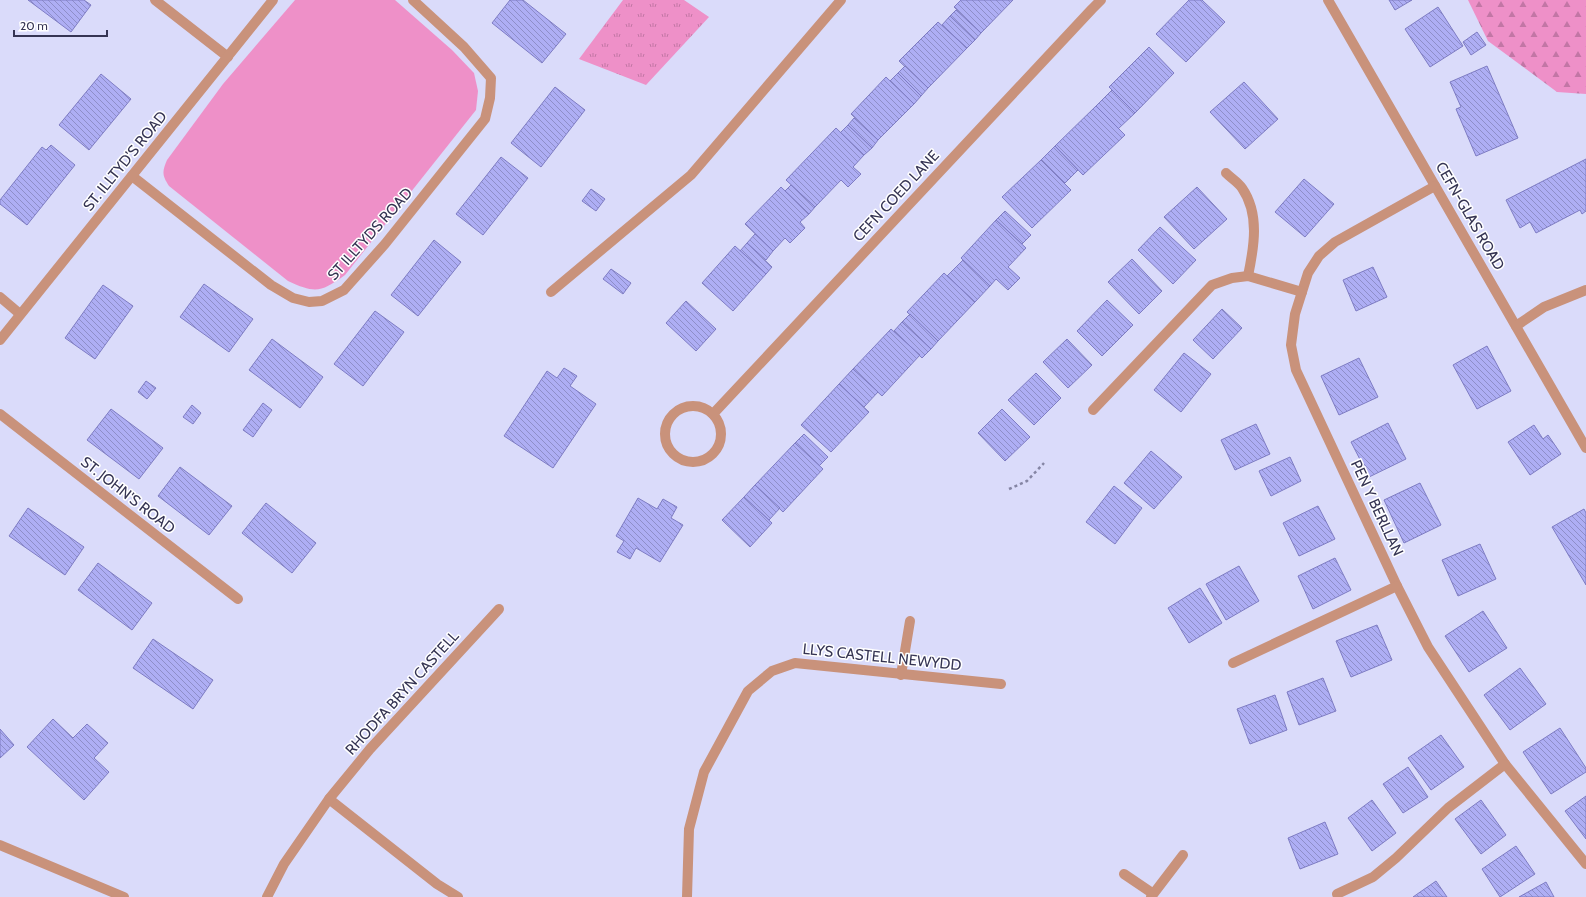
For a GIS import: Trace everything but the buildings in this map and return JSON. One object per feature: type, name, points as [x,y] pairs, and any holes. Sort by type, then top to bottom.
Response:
[{"type":"street","points":[[155,0],[228,57]]},
{"type":"street","name":"ST. ILLTYD'S ROAD","points":[[0,340],[273,0]]},
{"type":"street","name":"ST ILLTYDS ROAD","points":[[132,176],[271,285],[293,298],[309,302],[322,301],[344,290],[385,244],[469,139],[484,119],[490,98],[491,78],[464,47],[413,0]]},
{"type":"street","points":[[551,292],[691,175],[841,0]]},
{"type":"street","name":"CEFN COED LANE","points":[[713,414],[1101,0]]},
{"type":"street","name":"CEFN-GLAS ROAD","points":[[1328,0],[1586,448]]},
{"type":"street","points":[[1226,173],[1242,187],[1252,208],[1254,224],[1253,253],[1248,276]]},
{"type":"street","name":"PEN Y BERLLAN","points":[[1435,186],[1335,242],[1319,256],[1308,273],[1295,314],[1291,345],[1296,370],[1397,586],[1428,647],[1506,764],[1586,864]]},
{"type":"street","points":[[1094,410],[1212,285],[1232,278],[1248,276],[1302,292]]},
{"type":"street","points":[[1516,326],[1544,307],[1586,290]]},
{"type":"street","points":[[0,297],[20,314]]},
{"type":"street","points":[[696,406],[713,414],[721,431],[721,439],[718,448],[712,456],[704,460],[691,462],[678,459],[671,453],[666,445],[664,435],[666,425],[670,417],[677,410],[696,406]]},
{"type":"street","name":"ST. JOHN'S ROAD","points":[[0,414],[238,599]]},
{"type":"street","points":[[1233,663],[1397,586]]},
{"type":"street","name":"RHODFA BRYN CASTELL","points":[[267,897],[284,864],[329,799],[370,749],[499,609]]},
{"type":"street","points":[[901,674],[910,620]]},
{"type":"street","name":"LLYS CASTELL NEWYDD","points":[[687,897],[689,829],[704,772],[748,691],[772,671],[796,663],[1001,684]]},
{"type":"street","points":[[1337,894],[1373,878],[1448,808],[1506,764]]},
{"type":"street","points":[[329,799],[437,884],[458,897]]},
{"type":"street","points":[[0,845],[124,897]]},
{"type":"street","points":[[1124,874],[1152,895],[1183,855]]},
{"type":"path","points":[[1009,489],[1027,481],[1044,463]]},
{"type":"green space","points":[[295,0],[395,0],[452,50],[474,73],[478,91],[476,110],[345,275],[330,285],[318,289],[305,288],[288,281],[169,186],[165,179],[164,173],[167,160],[223,84]]},
{"type":"green space","points":[[623,0],[684,0],[709,17],[646,85],[579,59]]},
{"type":"green space","points":[[1468,0],[1586,0],[1586,94],[1557,92],[1488,41]]}]
